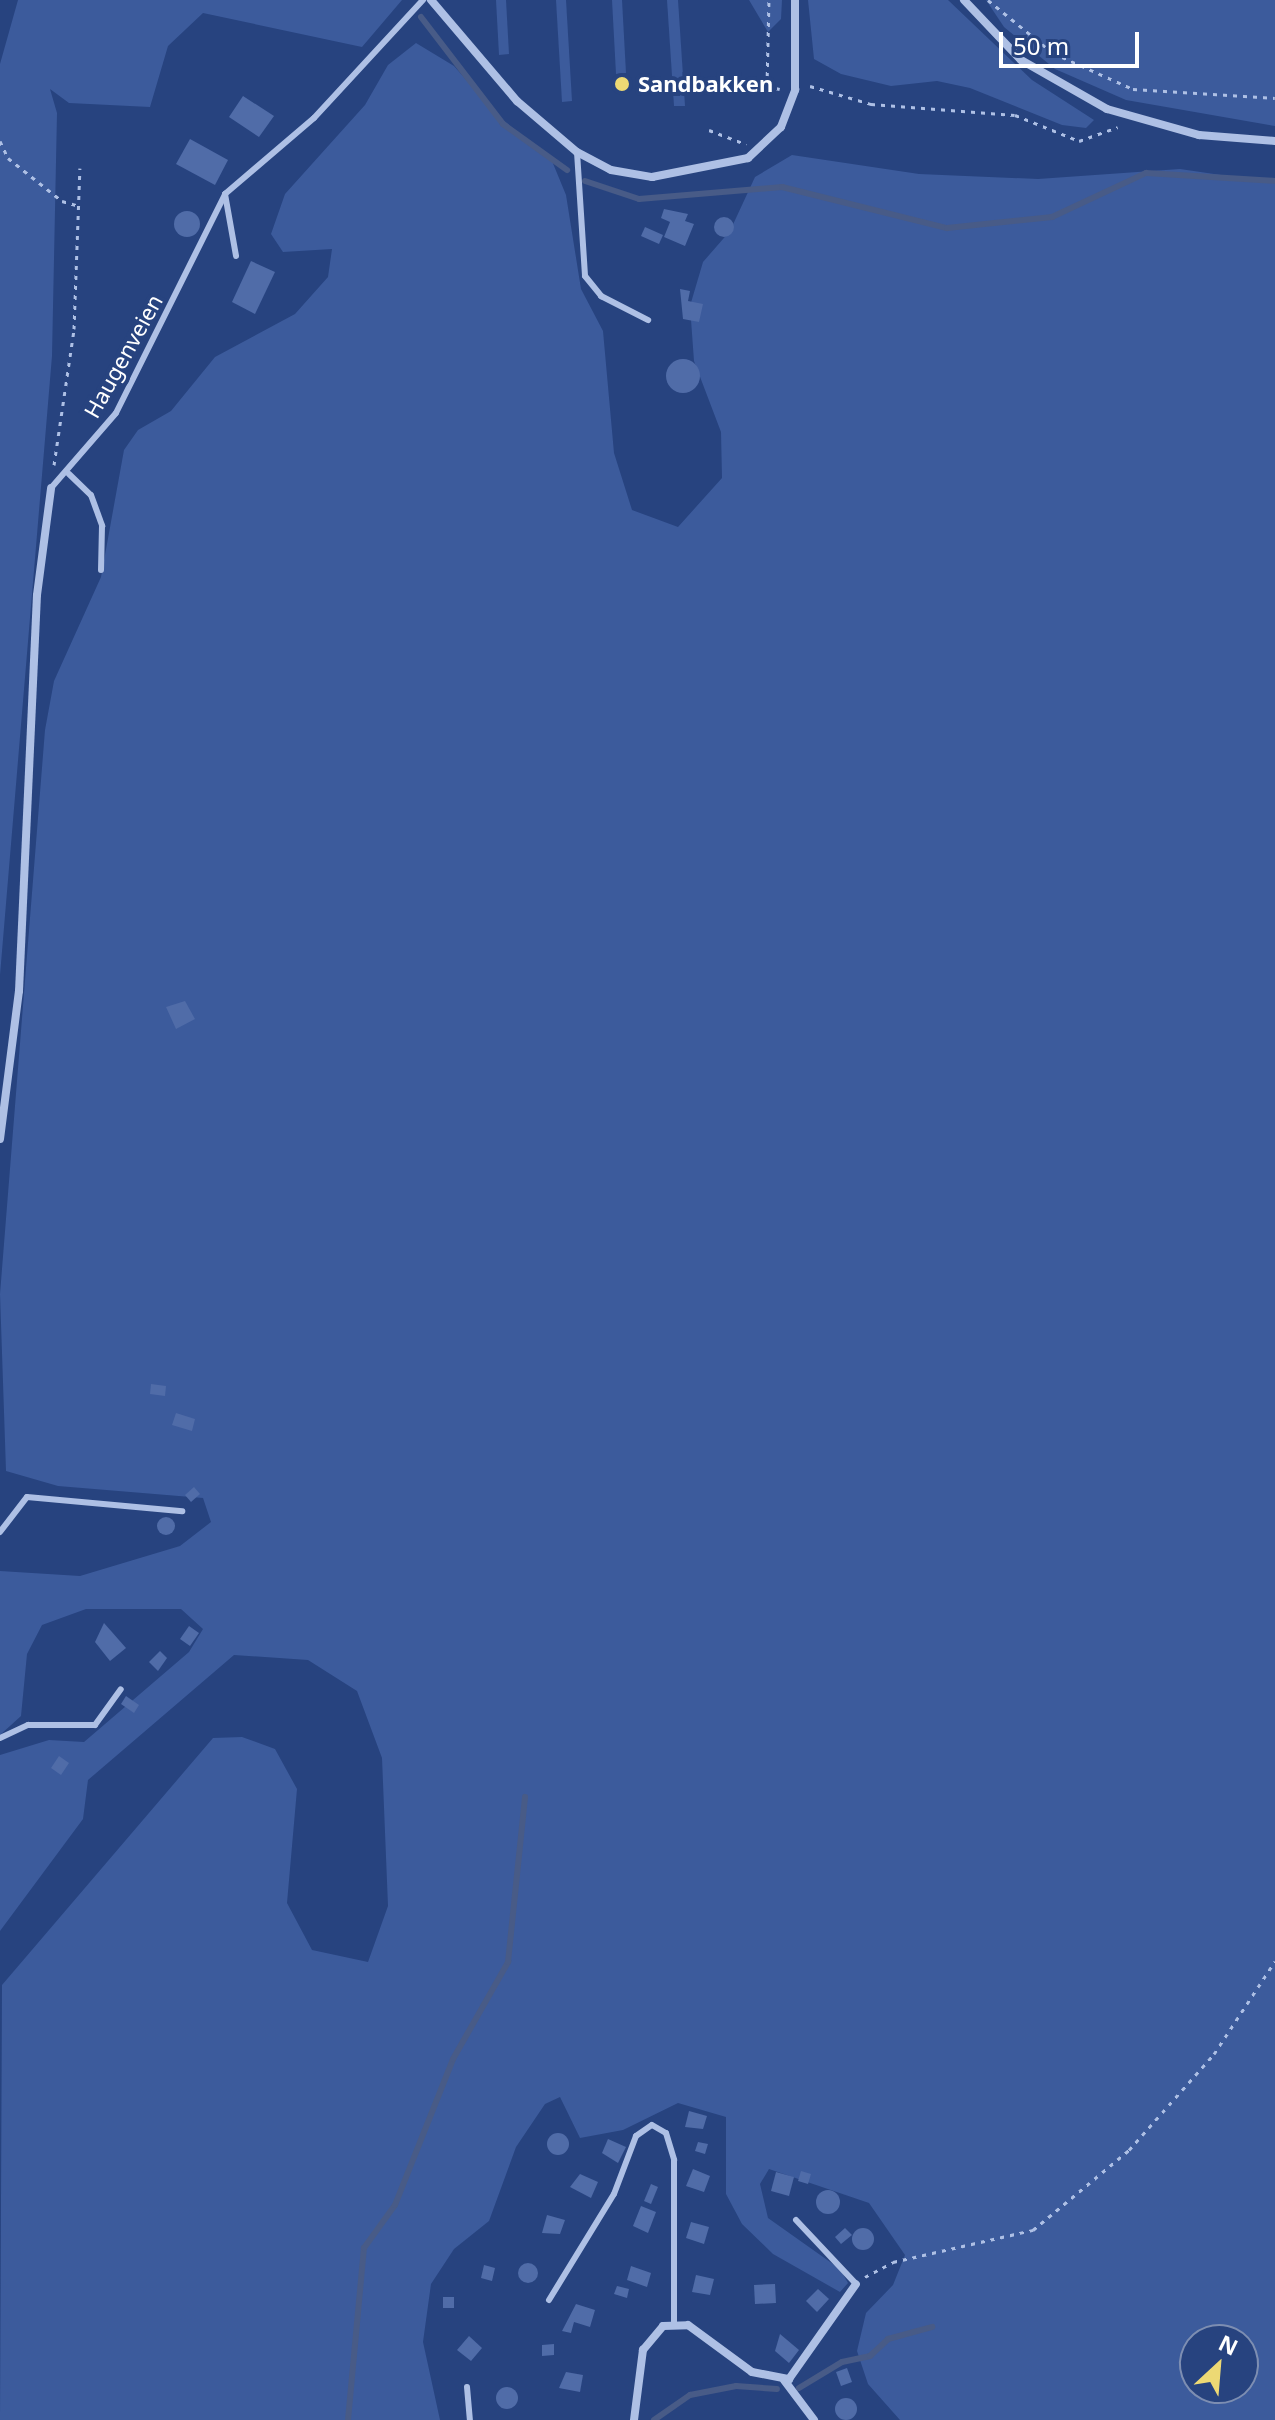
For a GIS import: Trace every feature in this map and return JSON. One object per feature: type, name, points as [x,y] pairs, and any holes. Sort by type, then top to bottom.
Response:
[{"type":"street","points":[[431,0],[517,101],[577,152],[611,170],[652,177],[713,170],[761,149],[781,127],[795,90],[795,0]]},
{"type":"street","points":[[964,0],[1021,60],[1131,118],[1275,141]]},
{"type":"street","points":[[0,1139],[19,991],[37,595],[51,488]]},
{"type":"street","points":[[784,2380],[802,2369],[856,2284]]},
{"type":"street","points":[[634,2420],[643,2350],[674,2323],[702,2333],[752,2372],[784,2380],[814,2420]]},
{"type":"lane","name":"Haugenveien","points":[[51,488],[69,474],[116,413],[225,194],[314,118],[423,0]]},
{"type":"lane","points":[[577,152],[585,276],[601,296],[648,320]]},
{"type":"lane","points":[[225,194],[236,256]]},
{"type":"lane","points":[[69,474],[91,495],[102,526],[101,570]]},
{"type":"lane","points":[[0,1532],[27,1497],[182,1511]]},
{"type":"lane","points":[[0,1738],[28,1725],[95,1725],[121,1689]]},
{"type":"lane","points":[[549,2300],[614,2194],[636,2136],[652,2125],[666,2133],[674,2160],[674,2323]]},
{"type":"lane","points":[[796,2220],[856,2284]]},
{"type":"lane","points":[[467,2387],[470,2420]]},
{"type":"path","points":[[716,88],[767,86],[769,0]]},
{"type":"path","points":[[988,0],[1053,53],[1133,89],[1275,98]]},
{"type":"path","points":[[795,90],[811,86],[871,104],[996,111],[1079,141],[1131,118]]},
{"type":"path","points":[[709,130],[761,149]]},
{"type":"path","points":[[0,141],[8,158],[62,201],[80,206]]},
{"type":"path","points":[[51,488],[74,329],[80,168]]},
{"type":"path","points":[[856,2284],[893,2262],[1033,2230],[1129,2150],[1214,2054],[1275,1961]]},
{"type":"shaded area","points":[[18,0],[402,0],[362,47],[203,13],[168,46],[150,107],[69,103],[50,89],[57,113],[52,356],[0,975],[0,64]]},
{"type":"shaded area","points":[[496,0],[506,0],[509,54],[499,55]]},
{"type":"shaded area","points":[[556,0],[566,0],[572,101],[562,102]]},
{"type":"shaded area","points":[[612,0],[622,0],[626,73],[616,74]]},
{"type":"shaded area","points":[[667,0],[678,0],[685,106],[674,106]]},
{"type":"shaded area","points":[[749,0],[782,0],[781,19],[768,32]]},
{"type":"shaded area","points":[[808,0],[948,0],[1032,80],[1094,120],[1086,128],[1062,125],[970,88],[937,81],[891,86],[841,74],[814,59]]},
{"type":"shaded area","points":[[986,0],[1275,0],[1275,126],[1126,100],[1055,69],[1004,27]]},
{"type":"shaded area","points":[[416,43],[454,66],[497,115],[552,161],[566,195],[581,289],[603,331],[614,453],[632,510],[678,527],[722,478],[721,432],[694,361],[690,306],[703,262],[730,231],[755,177],[792,155],[919,174],[1038,179],[1180,169],[1275,183],[1275,2420],[900,2420],[868,2384],[857,2351],[866,2313],[893,2285],[905,2255],[869,2203],[769,2169],[760,2184],[768,2218],[840,2269],[848,2283],[840,2292],[773,2254],[742,2224],[726,2194],[726,2117],[678,2103],[623,2130],[580,2138],[560,2097],[545,2104],[516,2147],[489,2221],[454,2249],[431,2284],[423,2342],[440,2420],[0,2420],[2,1985],[213,1738],[242,1737],[275,1749],[297,1789],[287,1903],[312,1950],[368,1962],[388,1906],[382,1758],[357,1691],[308,1660],[234,1655],[88,1780],[83,1819],[0,1931],[0,1755],[49,1740],[84,1742],[189,1652],[203,1629],[181,1609],[86,1609],[42,1625],[27,1654],[21,1716],[0,1735],[0,1571],[80,1576],[180,1546],[211,1522],[203,1498],[58,1486],[6,1471],[0,1294],[45,730],[54,681],[101,577],[124,450],[138,430],[171,411],[215,357],[295,314],[328,277],[332,249],[283,252],[271,234],[285,194],[365,105],[388,65]]},
{"type":"building","points":[[243,96],[274,116],[259,137],[229,117]]},
{"type":"building","points":[[190,139],[228,160],[215,185],[176,164]]},
{"type":"building","points":[[664,209],[688,214],[685,221],[694,224],[685,246],[664,237],[670,222],[661,218]]},
{"type":"building","points":[[187,211],[196,215],[200,224],[196,233],[187,237],[178,233],[174,224],[178,215]]},
{"type":"building","points":[[724,217],[731,220],[734,227],[731,234],[724,237],[717,234],[714,227],[717,220]]},
{"type":"building","points":[[645,227],[663,235],[659,244],[641,236]]},
{"type":"building","points":[[251,261],[275,272],[255,314],[232,302]]},
{"type":"building","points":[[680,289],[690,291],[688,301],[703,304],[699,322],[683,319]]},
{"type":"building","points":[[683,359],[695,364],[700,376],[695,388],[683,393],[671,388],[666,376],[671,364]]},
{"type":"building","points":[[185,1001],[195,1019],[176,1029],[166,1007]]},
{"type":"building","points":[[151,1384],[166,1386],[165,1396],[150,1394]]},
{"type":"building","points":[[176,1413],[195,1419],[192,1431],[172,1425]]},
{"type":"building","points":[[194,1487],[200,1494],[191,1502],[185,1495]]},
{"type":"building","points":[[166,1517],[175,1526],[166,1535],[157,1526]]},
{"type":"building","points":[[104,1623],[126,1648],[110,1661],[95,1642]]},
{"type":"building","points":[[189,1626],[199,1633],[190,1646],[180,1639]]},
{"type":"building","points":[[160,1651],[167,1658],[158,1671],[149,1662]]},
{"type":"building","points":[[126,1696],[139,1705],[134,1713],[121,1704]]},
{"type":"building","points":[[59,1756],[69,1763],[61,1775],[51,1768]]},
{"type":"building","points":[[689,2111],[707,2116],[703,2129],[685,2127]]},
{"type":"building","points":[[558,2133],[566,2136],[569,2144],[566,2152],[558,2155],[550,2152],[547,2144],[550,2136]]},
{"type":"building","points":[[608,2139],[626,2147],[618,2163],[602,2153]]},
{"type":"building","points":[[698,2142],[708,2144],[705,2154],[695,2151]]},
{"type":"building","points":[[693,2169],[710,2176],[704,2192],[686,2186]]},
{"type":"building","points":[[801,2171],[811,2174],[808,2184],[798,2181]]},
{"type":"building","points":[[776,2172],[794,2177],[789,2196],[771,2191]]},
{"type":"building","points":[[580,2174],[598,2182],[591,2198],[570,2187]]},
{"type":"building","points":[[651,2184],[658,2187],[651,2204],[644,2201]]},
{"type":"building","points":[[828,2190],[837,2193],[840,2202],[837,2211],[828,2214],[819,2211],[816,2202],[819,2193]]},
{"type":"building","points":[[641,2206],[656,2212],[648,2233],[633,2226]]},
{"type":"building","points":[[547,2215],[565,2220],[560,2234],[542,2233]]},
{"type":"building","points":[[691,2222],[709,2227],[704,2244],[686,2238]]},
{"type":"building","points":[[845,2228],[852,2235],[841,2244],[835,2237]]},
{"type":"building","points":[[863,2228],[871,2231],[874,2239],[871,2247],[863,2250],[855,2247],[852,2239],[855,2231]]},
{"type":"building","points":[[528,2263],[535,2266],[538,2273],[535,2280],[528,2283],[521,2280],[518,2273],[521,2266]]},
{"type":"building","points":[[484,2265],[495,2268],[492,2281],[481,2278]]},
{"type":"building","points":[[631,2266],[651,2273],[647,2287],[627,2280]]},
{"type":"building","points":[[696,2275],[714,2279],[710,2295],[692,2292]]},
{"type":"building","points":[[775,2284],[776,2303],[755,2304],[754,2285]]},
{"type":"building","points":[[617,2286],[629,2289],[627,2298],[614,2294]]},
{"type":"building","points":[[818,2289],[829,2299],[817,2312],[806,2301]]},
{"type":"building","points":[[443,2297],[454,2297],[454,2308],[443,2308]]},
{"type":"building","points":[[576,2304],[595,2310],[590,2327],[574,2322],[571,2333],[562,2331]]},
{"type":"building","points":[[780,2334],[799,2350],[789,2363],[775,2351]]},
{"type":"building","points":[[469,2336],[482,2348],[471,2361],[457,2350]]},
{"type":"building","points":[[554,2344],[554,2355],[542,2356],[542,2345]]},
{"type":"building","points":[[847,2368],[852,2382],[841,2386],[836,2372]]},
{"type":"building","points":[[566,2372],[583,2375],[580,2392],[559,2388]]},
{"type":"building","points":[[507,2387],[515,2390],[518,2398],[515,2406],[507,2409],[499,2406],[496,2398],[499,2390]]},
{"type":"building","points":[[846,2398],[854,2401],[857,2409],[854,2417],[846,2420],[838,2417],[835,2409],[838,2401]]},
{"type":"waterway","points":[[421,17],[503,124],[567,170]]},
{"type":"waterway","points":[[585,181],[639,199],[782,187],[947,228],[1052,217],[1146,173],[1275,181]]},
{"type":"waterway","points":[[348,2420],[364,2248],[395,2205],[453,2059],[508,1962],[525,1797]]},
{"type":"waterway","points":[[799,2388],[842,2362],[870,2356],[888,2339],[932,2327]]},
{"type":"waterway","points":[[654,2420],[690,2395],[736,2386],[777,2389]]},
{"type":"place","name":"Sandbakken","points":[[622,84]]}]
